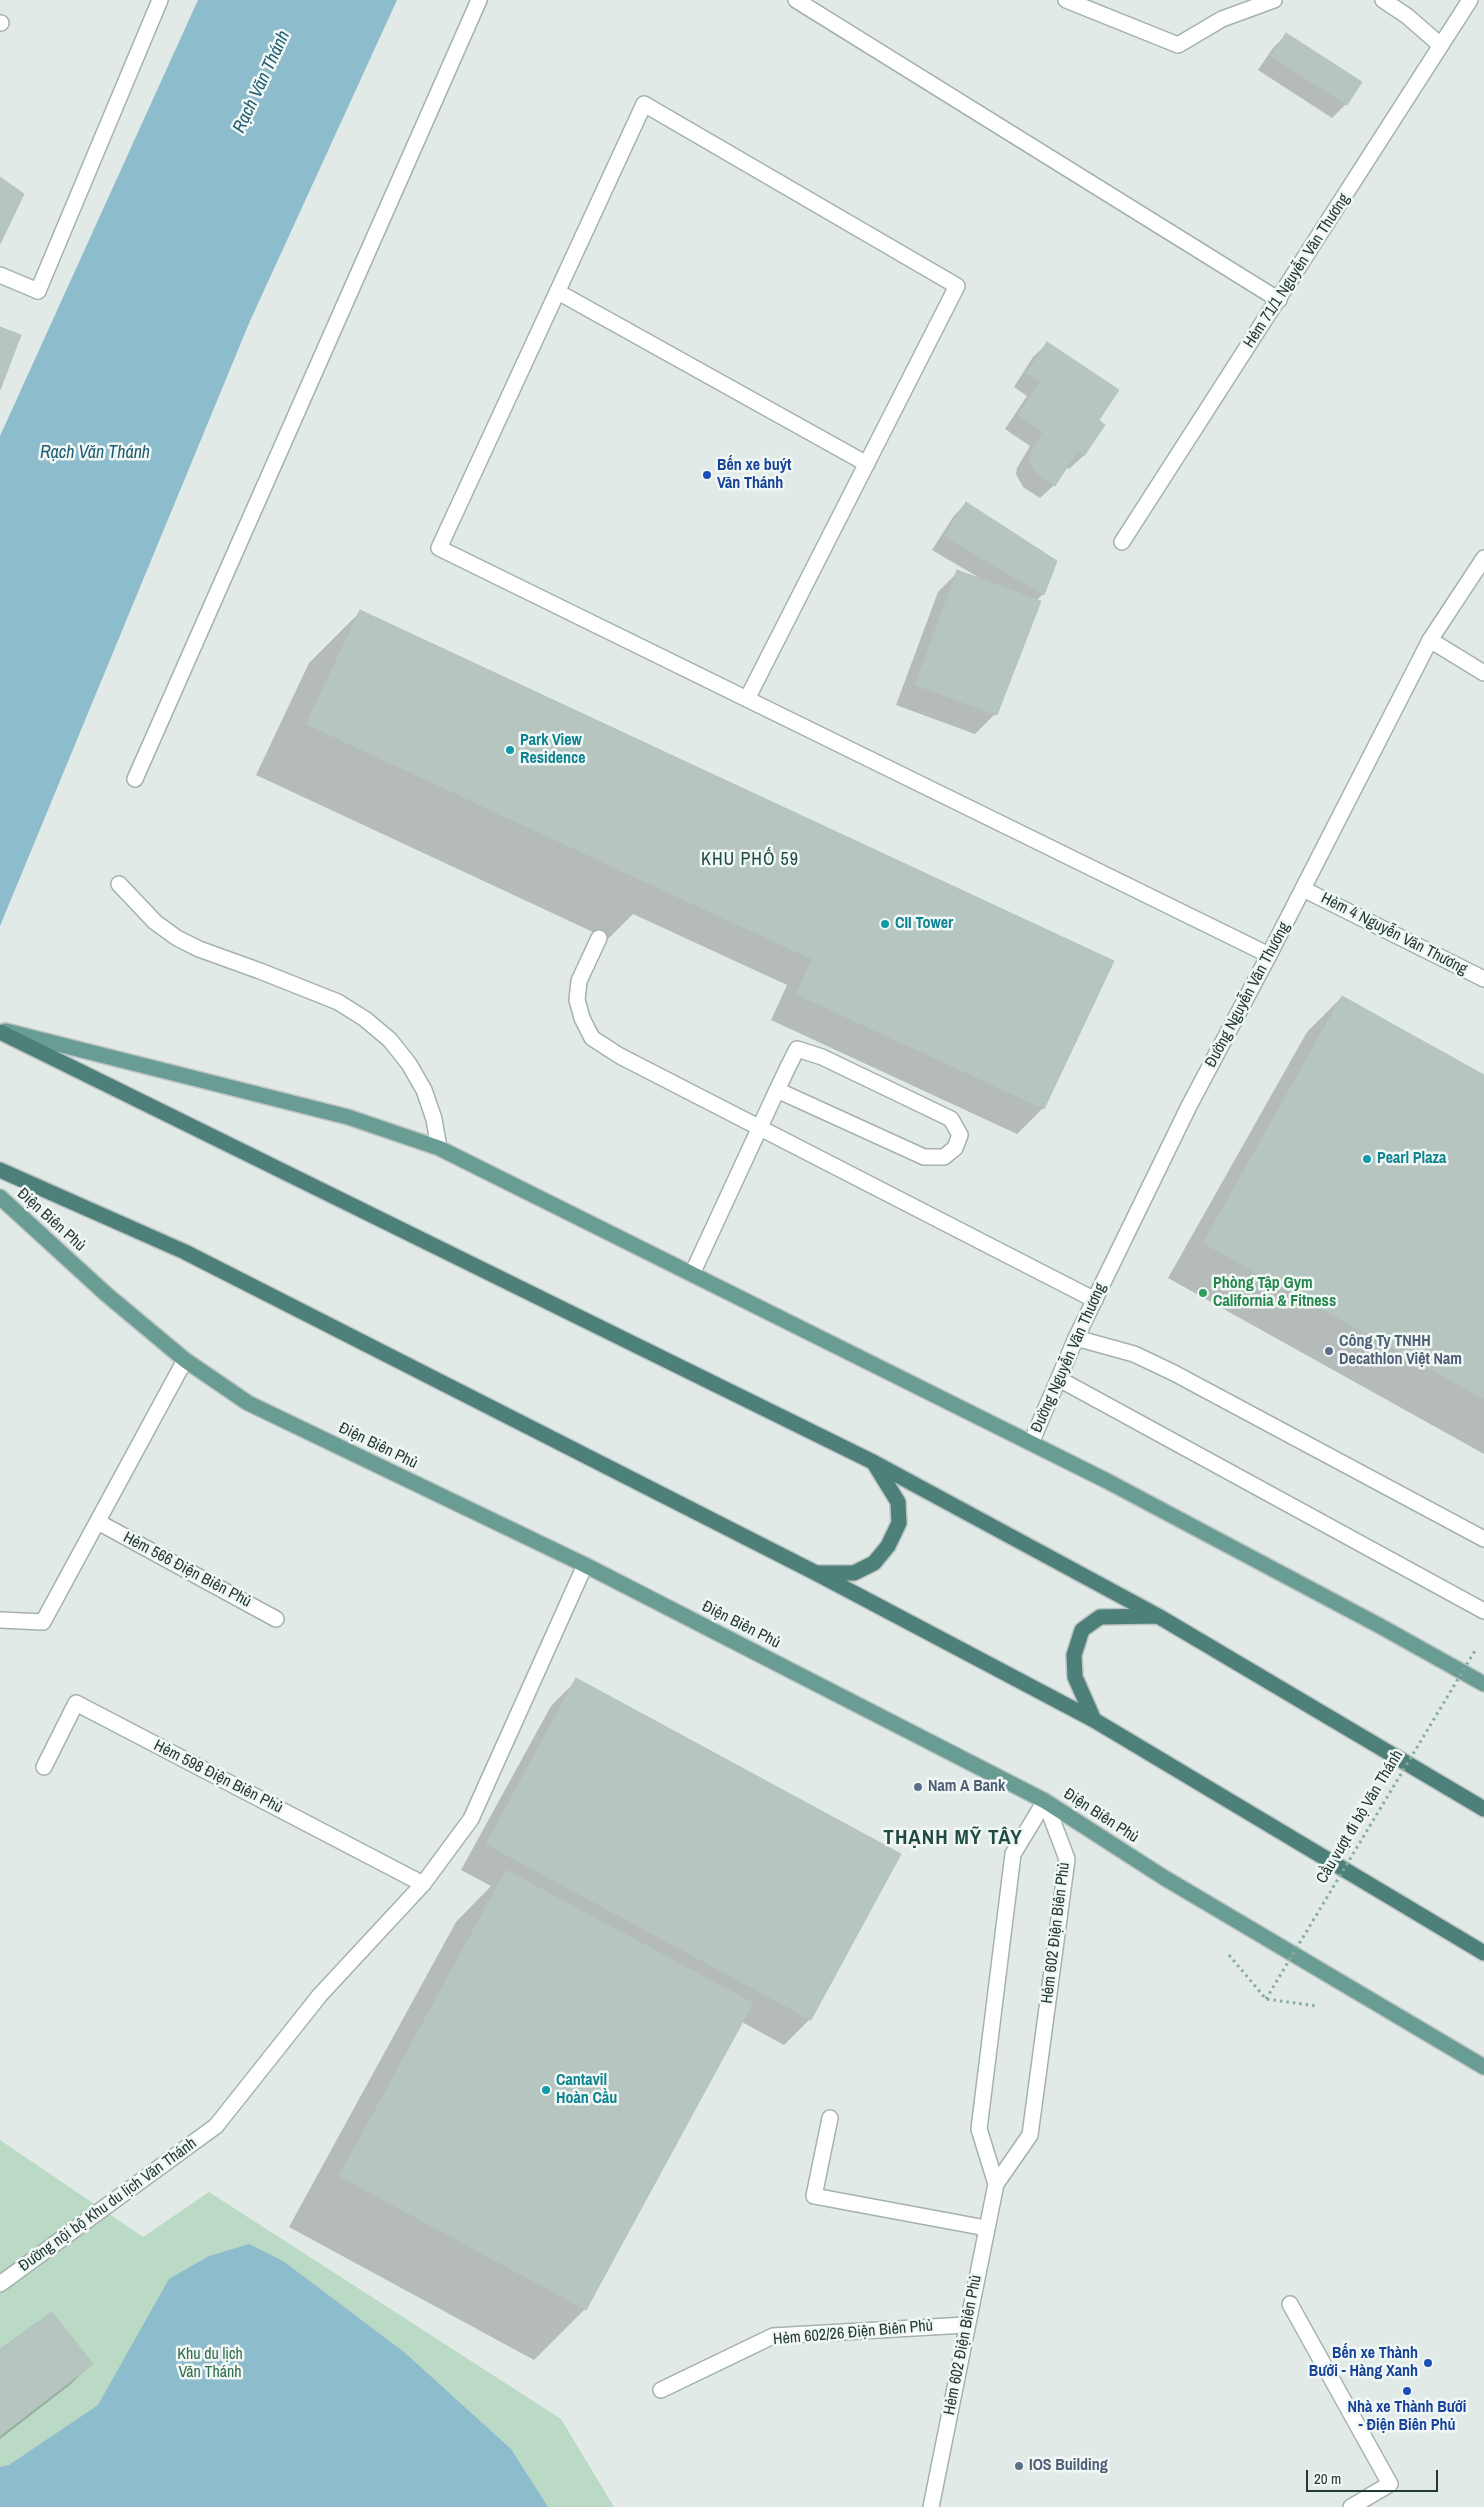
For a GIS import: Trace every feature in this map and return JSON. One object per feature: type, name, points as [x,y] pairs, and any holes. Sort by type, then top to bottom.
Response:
[{"type":"highway","points":[[0,1031],[873,1462],[1158,1616],[1484,1809]]},
{"type":"highway","name":"Điện Biên Phủ","points":[[0,1170],[186,1252],[814,1572],[1094,1720],[1484,1953]]},
{"type":"highway","points":[[814,1572],[854,1573],[874,1563],[888,1546],[899,1523],[898,1502],[873,1462]]},
{"type":"highway","points":[[1094,1720],[1075,1677],[1074,1655],[1082,1630],[1100,1617],[1158,1616]]},
{"type":"main road","points":[[0,1031],[348,1117],[439,1148],[1031,1443],[1380,1626],[1484,1684]]},
{"type":"main road","name":"Điện Biên Phủ","points":[[0,1197],[106,1294],[186,1360],[248,1403],[585,1565],[1045,1801],[1163,1877],[1484,2067]]},
{"type":"street","points":[[0,275],[38,291],[160,0]]},
{"type":"street","points":[[135,778],[479,0]]},
{"type":"street","points":[[796,0],[1279,300]]},
{"type":"street","points":[[1066,0],[1178,45],[1222,19],[1274,0]]},
{"type":"street","points":[[1383,0],[1407,16],[1438,42]]},
{"type":"street","name":"Hẻm 71/1 Nguyễn Văn Thương","points":[[1122,542],[1470,0]]},
{"type":"street","points":[[747,698],[957,286],[644,104],[439,548],[1269,955]]},
{"type":"street","points":[[558,292],[867,464]]},
{"type":"street","name":"Đường Nguyễn Văn Thương","points":[[1031,1443],[1076,1338],[1190,1106],[1430,640],[1484,558]]},
{"type":"street","points":[[1430,640],[1484,673]]},
{"type":"street","points":[[119,884],[155,922],[177,938],[199,950],[260,971],[338,1002],[365,1019],[390,1040],[409,1064],[420,1084],[434,1119],[439,1148]]},
{"type":"street","name":"Hẻm 4 Nguyễn Văn Thương","points":[[1303,889],[1484,980]]},
{"type":"street","points":[[599,938],[579,981],[577,1000],[582,1018],[592,1038],[620,1056],[1095,1300]]},
{"type":"street","points":[[692,1274],[777,1090],[797,1049],[822,1057],[951,1119],[960,1135],[955,1148],[944,1157],[924,1157],[777,1090]]},
{"type":"street","points":[[1076,1338],[1134,1354],[1174,1373],[1484,1539]]},
{"type":"street","points":[[0,1620],[43,1622],[186,1360]]},
{"type":"street","points":[[1059,1380],[1484,1611]]},
{"type":"street","name":"Hẻm 566 Điện Biên Phủ","points":[[98,1522],[276,1619]]},
{"type":"street","points":[[423,1884],[470,1819],[585,1565]]},
{"type":"street","name":"Hẻm 598 Điện Biên Phủ","points":[[44,1767],[76,1703],[423,1884]]},
{"type":"street","name":"Hẻm 602 Điện Biên Phủ","points":[[996,2184],[979,2129],[1013,1854],[1045,1801]]},
{"type":"street","name":"Hẻm 602 Điện Biên Phủ","points":[[931,2507],[966,2324],[996,2184],[1030,2135],[1067,1859],[1045,1801]]},
{"type":"street","name":"Đường nội bộ Khu du lịch Văn Thánh","points":[[0,2284],[216,2126],[320,1995],[423,1884]]},
{"type":"street","points":[[830,2118],[814,2196],[986,2228]]},
{"type":"street","points":[[1290,2304],[1390,2484],[1351,2507]]},
{"type":"street","name":"Hẻm 602/26 Điện Biên Phủ","points":[[661,2390],[773,2336],[966,2324]]},
{"type":"path","name":"Cầu vượt đi bộ Văn Thánh","points":[[1266,1999],[1476,1649]]},
{"type":"green space","name":"Khu du lịch Văn Thánh","points":[[0,2140],[143,2237],[209,2192],[561,2419],[614,2507],[0,2507]]},
{"type":"water","name":"Rạch Văn Thánh","points":[[198,0],[397,0],[250,321],[0,926],[0,436]]},
{"type":"water","name":"Khu du lịch Văn Thánh","points":[[249,2244],[283,2261],[404,2352],[511,2449],[548,2507],[0,2507],[0,2467],[9,2465],[98,2405],[169,2279],[209,2256]]},
{"type":"building","points":[[1286,33],[1362,82],[1347,105],[1271,56]]},
{"type":"building","points":[[0,177],[24,194],[0,244]]},
{"type":"building","points":[[0,327],[21,335],[0,390]]},
{"type":"building","points":[[1047,342],[1119,390],[1099,420],[1105,425],[1084,456],[1077,452],[1055,486],[1036,473],[1029,460],[1033,448],[1043,432],[1018,415],[1040,382],[1026,373]]},
{"type":"building","points":[[966,502],[1057,561],[1044,595],[944,536]]},
{"type":"building","points":[[957,570],[1041,601],[997,715],[915,685]]},
{"type":"building","name":"Park View Residence","points":[[360,610],[714,775],[660,889],[306,724]]},
{"type":"building","name":"CII Tower","points":[[714,775],[1114,961],[1044,1109],[796,994],[812,959],[660,889]]},
{"type":"building","name":"Pearl Plaza","points":[[1342,996],[1484,1075],[1484,1399],[1203,1243]]},
{"type":"building","points":[[576,1678],[901,1854],[811,2020],[486,1844]]},
{"type":"building","name":"Cantavil Hoàn Cầu","points":[[506,1870],[753,2003],[586,2310],[339,2176]]},
{"type":"building","points":[[52,2312],[93,2364],[0,2436],[0,2349]]},
{"type":"place","name":"Bến xe buýt Văn Thánh","points":[[707,475]]},
{"type":"place","name":"Park View Residence","points":[[510,750]]},
{"type":"place","name":"CII Tower","points":[[885,924]]},
{"type":"place","name":"Pearl Plaza","points":[[1367,1159]]},
{"type":"place","name":"Phòng Tập Gym California & Fitness","points":[[1203,1293]]},
{"type":"place","name":"Công Ty TNHH Decathlon Việt Nam","points":[[1329,1351]]},
{"type":"place","name":"Nam A Bank","points":[[918,1787]]},
{"type":"place","name":"Cantavil Hoàn Cầu","points":[[546,2090]]},
{"type":"place","name":"Bến xe Thành Bưởi - Hàng Xanh","points":[[1428,2363]]},
{"type":"place","name":"Nhà xe Thành Bưởi - Điện Biên Phủ","points":[[1407,2391]]},
{"type":"place","name":"IOS Building","points":[[1019,2466]]},
{"type":"district","name":"KHU PHỐ 59","points":[[750,860]]},
{"type":"district","name":"THẠNH MỸ TÂY","points":[[953,1838]]}]
